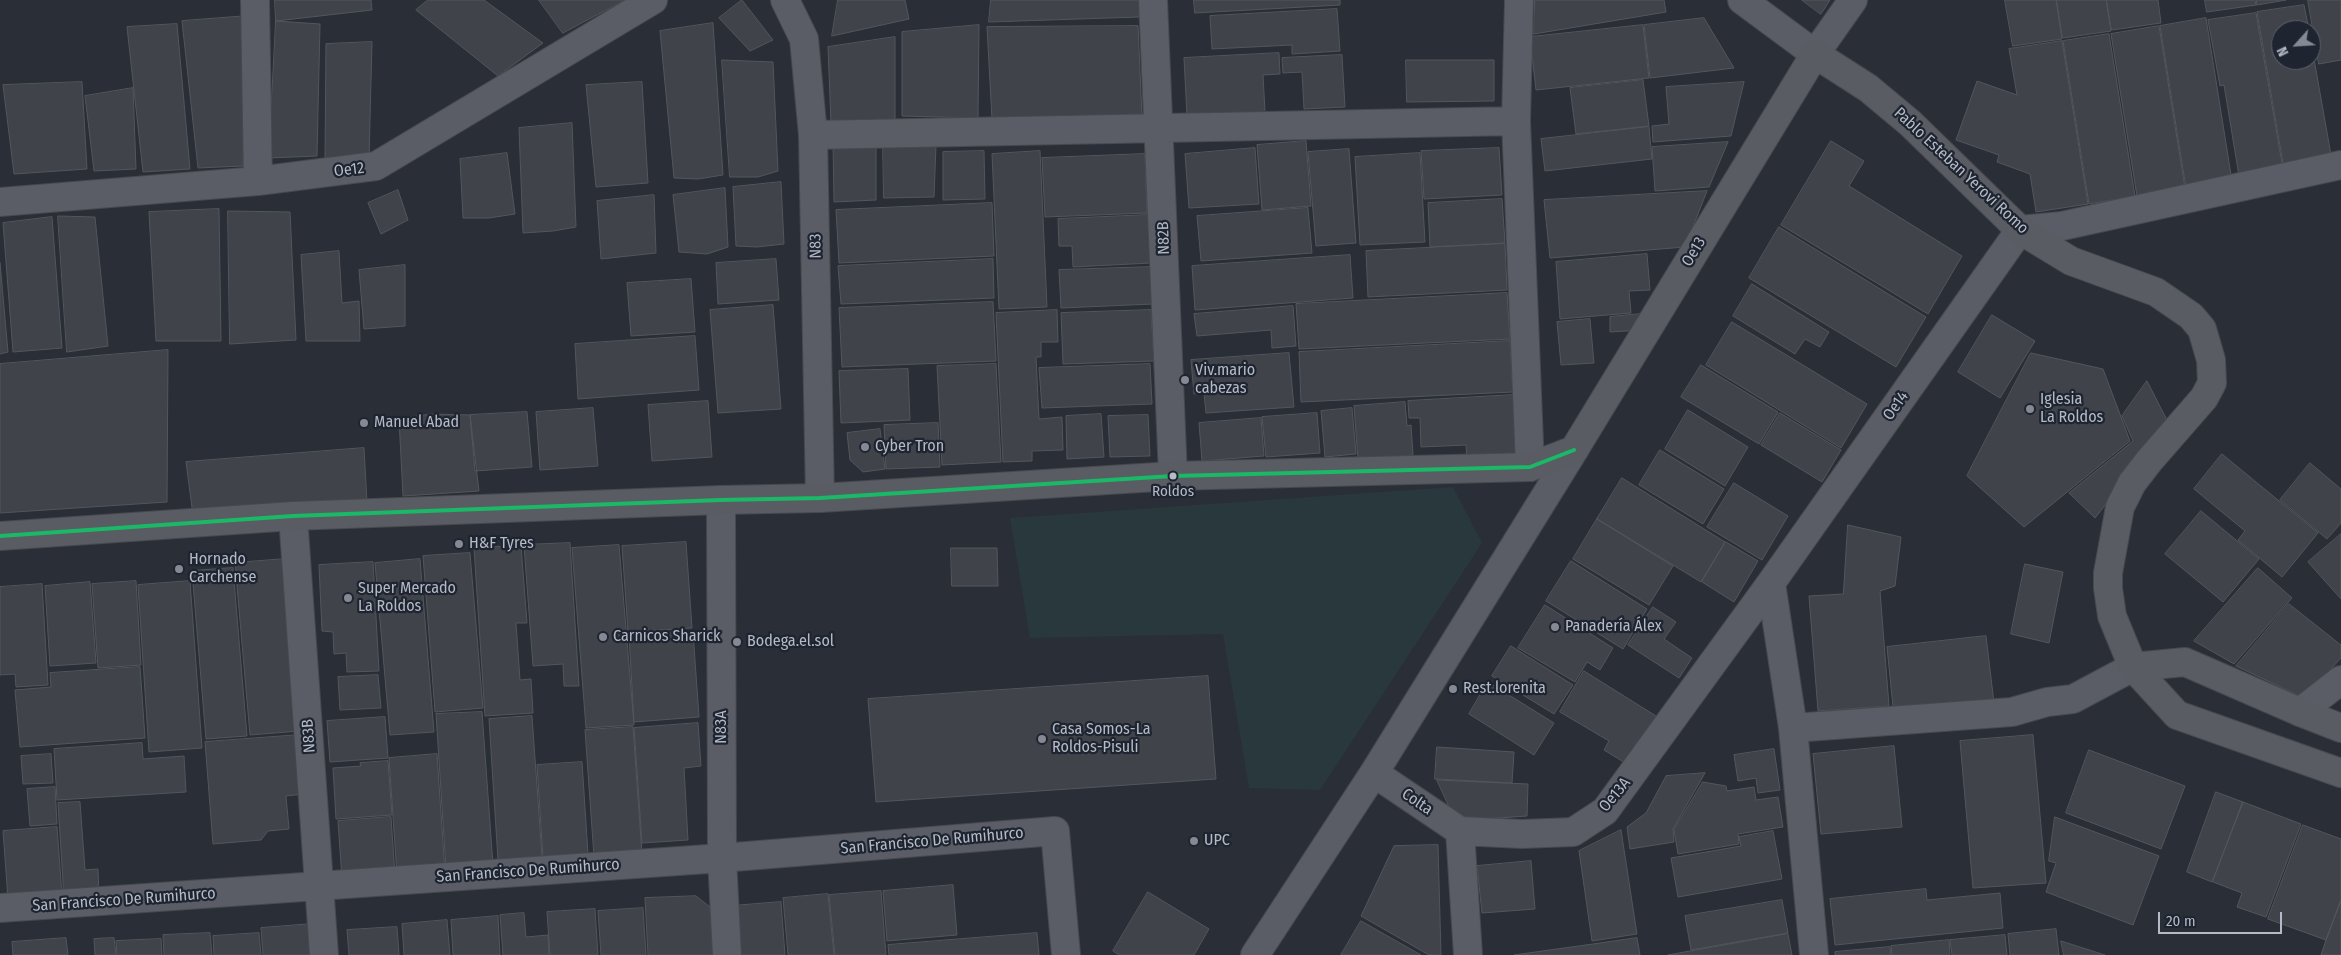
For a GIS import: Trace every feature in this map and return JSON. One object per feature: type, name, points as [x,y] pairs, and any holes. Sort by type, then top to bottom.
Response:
[{"type":"main road","name":"Pablo Esteban Yerovi Romo","points":[[1815,54],[1868,88],[1910,123],[2020,230],[2071,261],[2156,292],[2191,316],[2202,329],[2208,345],[2212,383],[2208,391],[2132,483],[2118,514],[2108,573],[2112,616],[2133,667],[2176,715],[2341,774]]},
{"type":"main road","name":"Oe13","points":[[1574,450],[1815,54]]},
{"type":"main road","points":[[0,536],[294,516],[820,498],[1173,476],[1530,467],[1574,450]]},
{"type":"main road","points":[[2133,667],[2186,662],[2341,728]]},
{"type":"street","points":[[255,0],[258,181]]},
{"type":"street","name":"Oe12","points":[[0,202],[258,181],[376,166],[653,0]]},
{"type":"street","name":"N83","points":[[785,0],[804,39],[814,135],[820,498]]},
{"type":"street","name":"N82B","points":[[1153,0],[1160,130],[1173,476]]},
{"type":"street","points":[[1519,0],[1516,121],[1530,467]]},
{"type":"street","name":"Pablo Esteban Yerovi Romo","points":[[1742,0],[1815,54]]},
{"type":"street","points":[[1815,54],[1853,0]]},
{"type":"street","points":[[814,135],[1160,130],[1516,121]]},
{"type":"street","points":[[2020,230],[2062,226],[2341,165]]},
{"type":"street","name":"Oe14","points":[[1771,583],[2020,230]]},
{"type":"street","points":[[1255,955],[1374,774],[1574,450]]},
{"type":"street","name":"N83A","points":[[721,500],[722,858],[727,955]]},
{"type":"street","name":"N83B","points":[[294,516],[324,955]]},
{"type":"street","points":[[1771,583],[1793,728],[1814,955]]},
{"type":"street","name":"Oe13A","points":[[1460,831],[1522,834],[1573,832],[1605,811],[1771,583]]},
{"type":"street","points":[[1793,728],[2012,712],[2047,702],[2073,699],[2133,667]]},
{"type":"street","points":[[2300,712],[2341,680]]},
{"type":"street","name":"Colta","points":[[1374,774],[1460,831]]},
{"type":"street","name":"San Francisco De Rumihurco","points":[[0,908],[722,858],[1055,831],[1066,955]]},
{"type":"street","points":[[1460,831],[1468,955]]},
{"type":"shaded area","points":[[1453,487],[1482,543],[1320,790],[1249,788],[1223,634],[1030,638],[1010,518]]},
{"type":"building","points":[[275,0],[371,0],[372,10],[276,21]]},
{"type":"building","points":[[428,0],[484,0],[543,43],[498,76],[416,10]]},
{"type":"building","points":[[539,0],[625,0],[563,33]]},
{"type":"building","points":[[742,0],[773,40],[750,51],[719,18]]},
{"type":"building","points":[[838,0],[905,0],[909,19],[832,36]]},
{"type":"building","points":[[991,0],[1140,0],[1139,17],[989,22]]},
{"type":"building","points":[[1194,0],[1340,0],[1340,5],[1195,13]]},
{"type":"building","points":[[1535,0],[1664,0],[1666,12],[1534,34]]},
{"type":"building","points":[[1802,0],[1830,0],[1821,14]]},
{"type":"building","points":[[2005,0],[2056,0],[2062,39],[2013,46]]},
{"type":"building","points":[[2057,0],[2106,0],[2111,31],[2063,38]]},
{"type":"building","points":[[2107,0],[2158,0],[2161,23],[2112,30]]},
{"type":"building","points":[[2205,0],[2255,0],[2256,5],[2207,12]]},
{"type":"building","points":[[2257,0],[2286,0],[2257,5]]},
{"type":"building","points":[[2308,0],[2341,0],[2341,60],[2321,64],[2321,20],[2311,20]]},
{"type":"building","points":[[2304,5],[2307,20],[2271,20],[2271,70],[2316,70],[2331,155],[2283,163],[2257,12]]},
{"type":"building","points":[[1337,9],[1340,51],[1292,54],[1292,45],[1212,49],[1210,16]]},
{"type":"building","points":[[2256,13],[2283,169],[2239,176],[2224,85],[2220,86],[2208,20]]},
{"type":"building","points":[[248,16],[243,166],[198,168],[182,21]]},
{"type":"building","points":[[1704,18],[1734,68],[1650,78],[1644,25]]},
{"type":"building","points":[[2206,18],[2232,181],[2186,188],[2160,26]]},
{"type":"building","points":[[276,21],[320,24],[317,156],[269,158]]},
{"type":"building","points":[[713,23],[723,175],[698,179],[674,178],[660,31]]},
{"type":"building","points":[[177,24],[190,169],[143,172],[127,27]]},
{"type":"building","points":[[979,25],[978,118],[902,116],[902,32]]},
{"type":"building","points":[[1643,25],[1649,78],[1536,90],[1530,37]]},
{"type":"building","points":[[1138,26],[1142,117],[992,119],[987,27]]},
{"type":"building","points":[[2159,26],[2185,188],[2137,196],[2111,34]]},
{"type":"building","points":[[2109,34],[2135,196],[2089,204],[2063,41]]},
{"type":"building","points":[[895,37],[895,123],[831,123],[828,47]]},
{"type":"building","points":[[2062,41],[2088,204],[2036,212],[2030,174],[1997,162],[1999,155],[1956,140],[1977,81],[2017,95],[2009,49]]},
{"type":"building","points":[[372,42],[369,159],[325,159],[326,44]]},
{"type":"building","points":[[1279,53],[1280,74],[1263,75],[1265,112],[1187,116],[1184,58]]},
{"type":"building","points":[[1342,55],[1345,107],[1304,109],[1302,72],[1283,73],[1282,58]]},
{"type":"building","points":[[722,60],[773,62],[778,171],[758,177],[730,177]]},
{"type":"building","points":[[1406,60],[1494,60],[1494,101],[1407,102]]},
{"type":"building","points":[[1643,80],[1649,126],[1576,134],[1570,88]]},
{"type":"building","points":[[82,82],[87,169],[14,174],[3,85]]},
{"type":"building","points":[[642,82],[648,183],[596,187],[586,85]]},
{"type":"building","points":[[1744,82],[1731,136],[1653,142],[1652,126],[1669,124],[1666,87]]},
{"type":"building","points":[[133,88],[136,169],[94,171],[85,96]]},
{"type":"building","points":[[572,123],[576,227],[523,233],[519,128]]},
{"type":"building","points":[[1649,127],[1652,159],[1545,171],[1541,139]]},
{"type":"building","points":[[876,141],[876,200],[834,202],[833,142]]},
{"type":"building","points":[[1306,141],[1311,206],[1262,210],[1257,145]]},
{"type":"building","points":[[1831,141],[1864,161],[1849,186],[1962,256],[1928,314],[1781,225]]},
{"type":"building","points":[[1728,142],[1709,187],[1655,191],[1652,147]]},
{"type":"building","points":[[883,144],[936,145],[934,197],[884,198]]},
{"type":"building","points":[[1255,148],[1259,204],[1189,208],[1185,154]]},
{"type":"building","points":[[1499,148],[1502,195],[1424,199],[1421,151]]},
{"type":"building","points":[[1349,149],[1356,243],[1316,246],[1308,152]]},
{"type":"building","points":[[984,151],[985,199],[943,200],[943,152]]},
{"type":"building","points":[[1040,151],[1047,307],[999,309],[992,154]]},
{"type":"building","points":[[507,153],[515,214],[489,218],[463,218],[460,159]]},
{"type":"building","points":[[1420,153],[1425,242],[1360,245],[1355,157]]},
{"type":"building","points":[[1145,154],[1147,213],[1045,217],[1042,158]]},
{"type":"building","points":[[781,182],[784,244],[757,247],[736,246],[733,187]]},
{"type":"building","points":[[725,188],[728,247],[707,254],[679,252],[673,195]]},
{"type":"building","points":[[398,190],[408,220],[381,234],[368,203]]},
{"type":"building","points":[[1707,191],[1685,247],[1550,258],[1544,200]]},
{"type":"building","points":[[654,195],[656,253],[601,259],[597,201]]},
{"type":"building","points":[[1502,199],[1505,243],[1430,247],[1428,203]]},
{"type":"building","points":[[992,203],[994,256],[839,263],[836,210]]},
{"type":"building","points":[[1308,208],[1312,253],[1201,261],[1197,216]]},
{"type":"building","points":[[219,209],[221,341],[156,341],[149,212]]},
{"type":"building","points":[[228,211],[290,212],[296,340],[230,344]]},
{"type":"building","points":[[1149,215],[1151,263],[1073,267],[1072,246],[1059,246],[1058,219]]},
{"type":"building","points":[[58,216],[95,217],[108,346],[67,352]]},
{"type":"building","points":[[52,217],[62,348],[13,352],[3,223]]},
{"type":"building","points":[[1779,227],[1926,317],[1896,367],[1749,278]]},
{"type":"building","points":[[1505,244],[1507,290],[1368,297],[1366,251]]},
{"type":"building","points":[[339,251],[342,303],[359,301],[360,341],[306,341],[301,255]]},
{"type":"building","points":[[1647,254],[1650,290],[1629,291],[1631,313],[1560,319],[1556,262]]},
{"type":"building","points":[[1350,255],[1353,298],[1195,310],[1192,266]]},
{"type":"building","points":[[776,259],[779,300],[718,304],[716,263]]},
{"type":"building","points":[[993,259],[994,298],[841,304],[838,266]]},
{"type":"building","points":[[0,263],[8,352],[0,354]]},
{"type":"building","points":[[405,265],[405,326],[364,329],[359,270]]},
{"type":"building","points":[[1152,267],[1153,304],[1061,308],[1059,270]]},
{"type":"building","points":[[691,279],[695,332],[631,336],[627,283]]},
{"type":"building","points":[[1752,284],[1829,332],[1820,347],[1805,339],[1795,354],[1733,316]]},
{"type":"building","points":[[1507,293],[1510,339],[1299,349],[1296,304]]},
{"type":"building","points":[[993,302],[996,361],[842,367],[839,308]]},
{"type":"building","points":[[773,305],[781,409],[718,413],[710,310]]},
{"type":"building","points":[[1293,306],[1296,346],[1272,348],[1271,330],[1197,336],[1194,314]]},
{"type":"building","points":[[1057,310],[1058,342],[1041,342],[1041,357],[1036,357],[1039,419],[1062,417],[1063,450],[1032,451],[1032,461],[1003,462],[996,313]]},
{"type":"building","points":[[1151,310],[1154,361],[1063,364],[1061,313]]},
{"type":"building","points":[[1641,314],[1643,330],[1610,332],[1610,317]]},
{"type":"building","points":[[1992,315],[2035,341],[2000,398],[1958,372]]},
{"type":"building","points":[[1590,319],[1594,363],[1561,365],[1557,322]]},
{"type":"building","points":[[1732,322],[1867,404],[1841,448],[1706,365]]},
{"type":"building","points":[[695,336],[699,390],[578,399],[575,344]]},
{"type":"building","points":[[1510,341],[1513,392],[1301,402],[1299,352]]},
{"type":"building","points":[[168,350],[167,502],[0,513],[0,364]]},
{"type":"building","points":[[1289,353],[1294,407],[1206,413],[1204,393],[1194,394],[1191,360]]},
{"type":"building","points":[[2031,353],[2103,369],[2130,441],[2024,527],[1967,476]]},
{"type":"building","points":[[996,364],[1001,462],[942,465],[937,366]]},
{"type":"building","points":[[1150,364],[1152,404],[1042,408],[1039,368]]},
{"type":"building","points":[[1701,365],[1778,412],[1759,444],[1681,397]]},
{"type":"building","points":[[908,369],[910,420],[841,423],[839,371]]},
{"type":"building","points":[[2147,381],[2169,424],[2095,518],[2069,493],[2133,441],[2122,416]]},
{"type":"building","points":[[1514,395],[1517,457],[1467,460],[1466,445],[1421,447],[1420,418],[1409,418],[1408,401]]},
{"type":"building","points":[[708,401],[712,457],[652,461],[648,405]]},
{"type":"building","points":[[1405,402],[1407,426],[1411,425],[1413,455],[1358,460],[1354,406]]},
{"type":"building","points":[[593,408],[598,466],[540,470],[536,412]]},
{"type":"building","points":[[1352,408],[1356,454],[1325,457],[1321,411]]},
{"type":"building","points":[[1688,410],[1748,447],[1725,486],[1665,449]]},
{"type":"building","points":[[527,412],[532,467],[475,471],[470,415]]},
{"type":"building","points":[[1317,413],[1320,453],[1266,457],[1262,417]]},
{"type":"building","points":[[1780,413],[1841,450],[1822,482],[1761,445]]},
{"type":"building","points":[[432,414],[470,415],[479,491],[403,496],[399,419]]},
{"type":"building","points":[[1101,414],[1104,457],[1067,459],[1066,416]]},
{"type":"building","points":[[1148,415],[1150,456],[1110,457],[1108,416]]},
{"type":"building","points":[[1261,418],[1264,456],[1202,461],[1199,423]]},
{"type":"building","points":[[938,423],[940,467],[886,469],[884,425]]},
{"type":"building","name":"Cyber Tron","points":[[880,429],[885,469],[863,472],[850,460],[847,433]]},
{"type":"building","points":[[364,448],[367,503],[193,515],[186,462]]},
{"type":"building","points":[[1660,450],[1724,489],[1703,524],[1639,485]]},
{"type":"building","points":[[2222,454],[2318,533],[2282,577],[2238,540],[2245,531],[2194,489]]},
{"type":"building","points":[[2310,463],[2341,489],[2341,523],[2327,539],[2280,500]]},
{"type":"building","points":[[1622,478],[1725,542],[1701,582],[1597,519]]},
{"type":"building","points":[[1734,483],[1788,516],[1762,560],[1707,527]]},
{"type":"building","points":[[2201,511],[2259,559],[2223,602],[2165,554]]},
{"type":"building","points":[[1597,519],[1673,566],[1649,605],[1573,559]]},
{"type":"building","points":[[1848,525],[1901,537],[1895,586],[1880,591],[1889,706],[1818,711],[1809,596],[1843,594]]},
{"type":"building","points":[[2341,534],[2341,599],[2308,562]]},
{"type":"building","points":[[686,542],[692,628],[628,632],[622,546]]},
{"type":"building","points":[[1726,542],[1758,561],[1734,602],[1702,582]]},
{"type":"building","points":[[570,543],[579,686],[564,686],[563,664],[533,666],[524,545]]},
{"type":"building","name":"Carnicos Sharick","points":[[619,545],[634,725],[586,728],[572,548]]},
{"type":"building","points":[[521,546],[527,623],[516,623],[520,680],[531,679],[533,713],[485,716],[474,548]]},
{"type":"building","points":[[951,548],[997,548],[998,586],[952,586]]},
{"type":"building","points":[[470,553],[483,708],[435,712],[423,556]]},
{"type":"building","points":[[285,559],[300,731],[250,735],[235,563]]},
{"type":"building","points":[[420,559],[434,732],[390,735],[375,563]]},
{"type":"building","points":[[1571,561],[1647,609],[1623,649],[1546,601]]},
{"type":"building","name":"Super Mercado La Roldos","points":[[373,562],[379,671],[347,672],[346,653],[334,654],[333,632],[322,631],[319,565]]},
{"type":"building","points":[[2025,564],[2063,572],[2049,643],[2011,634]]},
{"type":"building","points":[[233,568],[247,736],[206,739],[192,571]]},
{"type":"building","points":[[2258,568],[2292,598],[2234,664],[2194,641]]},
{"type":"building","points":[[136,581],[141,665],[98,668],[92,584]]},
{"type":"building","points":[[190,581],[202,748],[149,752],[138,585]]},
{"type":"building","points":[[90,582],[96,663],[50,666],[45,586]]},
{"type":"building","points":[[42,584],[48,685],[16,687],[15,674],[0,675],[0,587]]},
{"type":"building","points":[[2289,604],[2341,645],[2341,658],[2304,698],[2236,666]]},
{"type":"building","name":"Panadería Álex","points":[[1545,605],[1613,648],[1600,670],[1587,662],[1575,682],[1518,648]]},
{"type":"building","points":[[1653,607],[1676,622],[1664,639],[1692,658],[1679,678],[1628,645]]},
{"type":"building","points":[[693,632],[699,717],[634,722],[629,636]]},
{"type":"building","points":[[1986,636],[1994,703],[1893,707],[1887,647]]},
{"type":"building","points":[[1511,646],[1573,685],[1554,714],[1492,676]]},
{"type":"building","points":[[140,667],[145,738],[20,747],[15,690],[51,687],[50,673]]},
{"type":"building","points":[[1584,671],[1656,716],[1627,764],[1604,750],[1609,741],[1560,712]]},
{"type":"building","points":[[378,675],[381,708],[340,710],[338,677]]},
{"type":"building","name":"Casa Somos-La Roldos-Pisuli","points":[[1208,676],[1216,779],[876,802],[868,699]]},
{"type":"building","points":[[1488,682],[1554,723],[1534,755],[1469,714]]},
{"type":"building","points":[[482,712],[493,865],[446,868],[436,714]]},
{"type":"building","points":[[532,716],[542,857],[498,860],[489,719]]},
{"type":"building","points":[[385,717],[388,758],[330,762],[327,721]]},
{"type":"building","points":[[698,723],[701,766],[684,768],[688,840],[642,843],[634,728]]},
{"type":"building","points":[[633,727],[642,854],[594,857],[585,730]]},
{"type":"building","points":[[300,735],[304,794],[286,796],[289,829],[268,831],[261,840],[213,844],[205,742]]},
{"type":"building","points":[[2033,735],[2046,883],[1973,888],[1960,741]]},
{"type":"building","points":[[142,743],[143,759],[184,756],[186,792],[57,800],[54,749]]},
{"type":"building","points":[[1894,746],[1902,827],[1821,834],[1813,754]]},
{"type":"building","points":[[1437,747],[1514,752],[1512,783],[1435,779]]},
{"type":"building","points":[[1774,749],[1780,790],[1758,793],[1756,778],[1738,781],[1734,755]]},
{"type":"building","points":[[2089,750],[2185,786],[2161,849],[2066,813]]},
{"type":"building","points":[[51,754],[53,783],[23,784],[21,756]]},
{"type":"building","points":[[437,754],[445,873],[397,875],[389,758]]},
{"type":"building","points":[[388,761],[392,815],[336,819],[333,768],[361,766],[360,763]]},
{"type":"building","points":[[582,762],[588,854],[543,858],[537,765]]},
{"type":"building","points":[[1705,773],[1673,829],[1674,842],[1630,849],[1627,827],[1646,813],[1666,776]]},
{"type":"building","points":[[1437,780],[1528,784],[1527,816],[1456,821]]},
{"type":"building","points":[[1703,782],[1726,786],[1727,791],[1754,787],[1756,800],[1778,797],[1783,827],[1738,834],[1739,844],[1678,854],[1674,830]]},
{"type":"building","points":[[55,787],[57,824],[30,826],[27,789]]},
{"type":"building","points":[[2216,792],[2243,802],[2212,882],[2187,872]]},
{"type":"building","points":[[80,802],[85,870],[98,869],[99,895],[64,898],[58,803]]},
{"type":"building","points":[[2243,802],[2301,824],[2266,917],[2237,907],[2242,893],[2213,882]]},
{"type":"building","points":[[391,817],[395,876],[342,879],[338,821]]},
{"type":"building","points":[[2055,817],[2159,856],[2133,925],[2046,892],[2056,863],[2049,861]]},
{"type":"building","points":[[2303,825],[2341,839],[2341,900],[2326,940],[2268,919]]},
{"type":"building","points":[[57,827],[62,895],[8,899],[3,831]]},
{"type":"building","points":[[1621,830],[1637,934],[1592,941],[1579,851]]},
{"type":"building","points":[[1773,831],[1782,879],[1678,897],[1671,858],[1741,846],[1739,837]]},
{"type":"building","points":[[1438,845],[1441,955],[1429,955],[1361,916],[1394,846]]},
{"type":"building","points":[[1531,861],[1535,909],[1482,913],[1477,866]]},
{"type":"building","points":[[953,885],[957,935],[887,941],[883,891]]},
{"type":"building","points":[[1926,889],[1927,900],[2000,893],[2003,928],[1835,945],[1830,899]]},
{"type":"building","points":[[881,891],[886,955],[835,955],[829,895]]},
{"type":"building","points":[[1148,892],[1209,929],[1194,955],[1119,955],[1113,951]]},
{"type":"building","points":[[828,894],[834,955],[788,955],[783,898]]},
{"type":"building","points":[[696,896],[710,907],[713,955],[648,955],[645,898]]},
{"type":"building","points":[[1782,900],[1788,933],[1691,950],[1685,916]]},
{"type":"building","points":[[2341,900],[2341,955],[2321,955],[2326,940]]},
{"type":"building","points":[[781,902],[785,955],[736,955],[732,906]]},
{"type":"building","points":[[643,908],[646,955],[601,955],[598,911]]},
{"type":"building","points":[[595,909],[598,955],[550,955],[547,912]]},
{"type":"building","points":[[524,913],[526,937],[548,935],[549,955],[503,955],[500,915]]},
{"type":"building","points":[[498,916],[500,955],[453,955],[451,920]]},
{"type":"building","points":[[447,920],[450,955],[404,955],[402,924]]},
{"type":"building","points":[[1361,921],[1421,955],[1341,955]]},
{"type":"building","points":[[312,924],[314,955],[263,955],[261,928]]},
{"type":"building","points":[[397,927],[399,955],[349,955],[347,930]]},
{"type":"building","points":[[2056,929],[2059,955],[2010,955],[2008,934]]},
{"type":"building","points":[[210,933],[212,955],[164,955],[163,935]]},
{"type":"building","points":[[259,933],[261,955],[214,955],[213,936]]},
{"type":"building","points":[[1037,933],[1039,955],[889,955],[888,945]]},
{"type":"building","points":[[1788,934],[1792,955],[1668,955]]},
{"type":"building","points":[[2005,935],[2007,955],[1952,955],[1950,940]]},
{"type":"building","points":[[66,938],[68,955],[13,955],[12,942]]},
{"type":"building","points":[[114,938],[116,955],[95,955],[94,939]]},
{"type":"building","points":[[1637,938],[1640,955],[1514,955],[1593,944]]},
{"type":"building","points":[[161,939],[162,955],[117,955],[116,941]]},
{"type":"building","points":[[1949,940],[1950,955],[1892,955],[1891,946]]},
{"type":"building","points":[[2061,941],[2105,955],[2064,955]]},
{"type":"building","points":[[1890,947],[1891,955],[1835,955],[1835,952]]},
{"type":"transit line","points":[[0,536],[293,516],[820,498],[1173,476],[1530,467],[1574,450]]},
{"type":"place","name":"Viv.mario cabezas","points":[[1185,380]]},
{"type":"place","name":"Iglesia La Roldos","points":[[2030,409]]},
{"type":"place","name":"Manuel Abad","points":[[364,423]]},
{"type":"place","name":"Cyber Tron","points":[[865,447]]},
{"type":"place","name":"Roldos","points":[[1173,476]]},
{"type":"place","name":"H&F Tyres","points":[[459,544]]},
{"type":"place","name":"Hornado Carchense","points":[[179,569]]},
{"type":"place","name":"Super Mercado La Roldos","points":[[348,598]]},
{"type":"place","name":"Panadería Álex","points":[[1555,627]]},
{"type":"place","name":"Carnicos Sharick","points":[[603,637]]},
{"type":"place","name":"Bodega.el.sol","points":[[737,642]]},
{"type":"place","name":"Rest.lorenita","points":[[1453,689]]},
{"type":"place","name":"Casa Somos-La Roldos-Pisuli","points":[[1042,739]]},
{"type":"place","name":"UPC","points":[[1194,841]]}]
